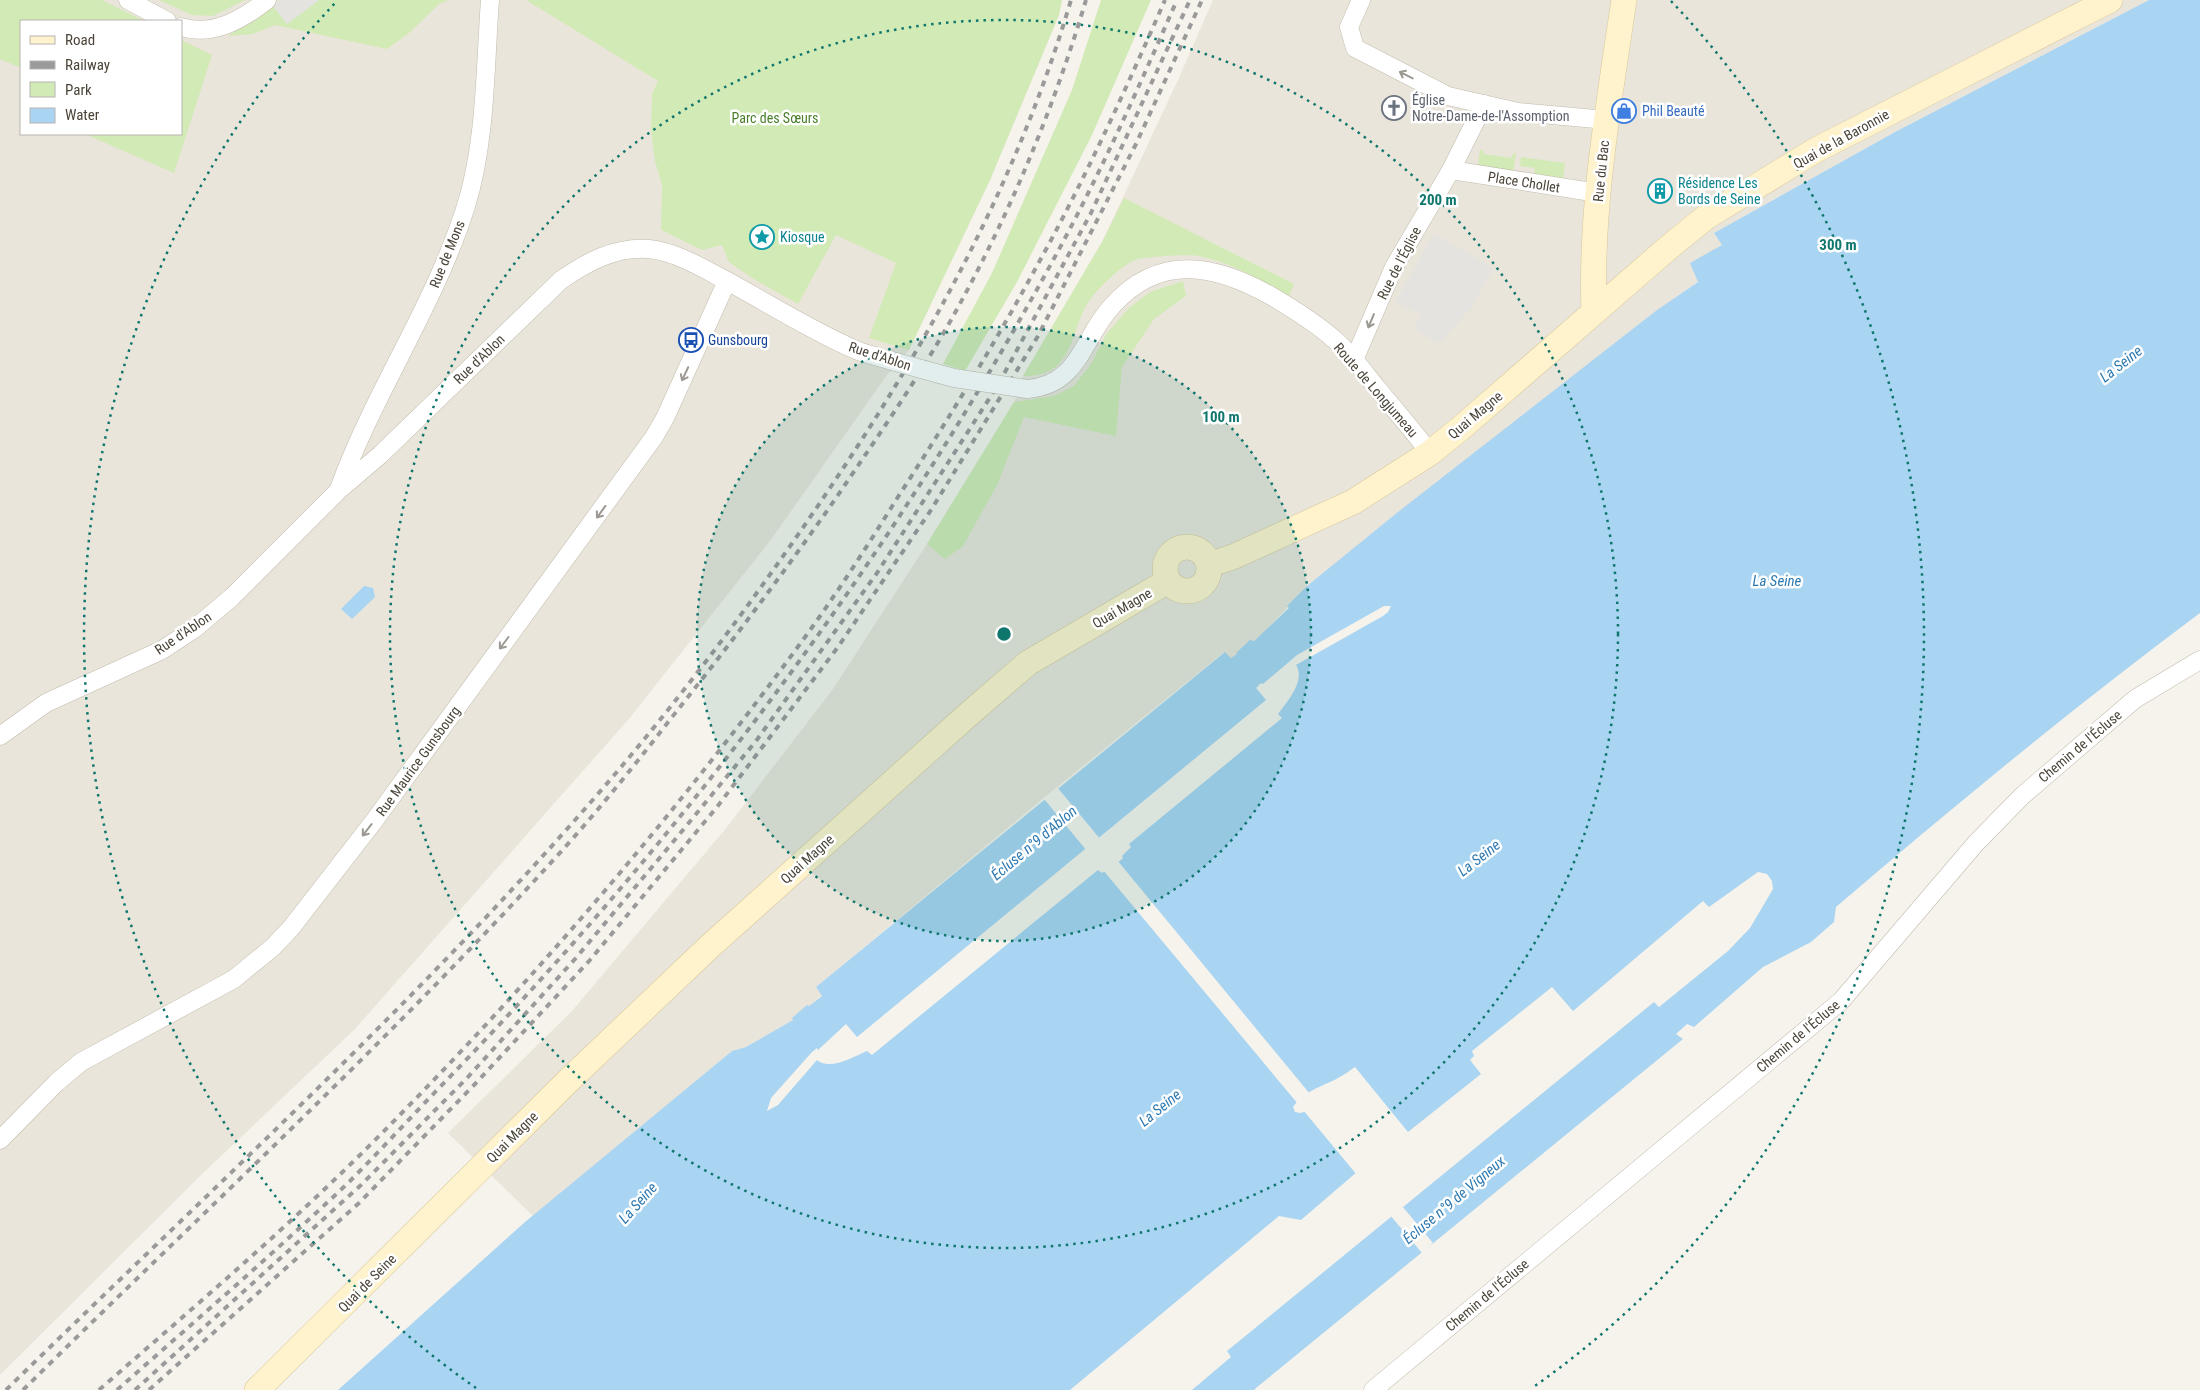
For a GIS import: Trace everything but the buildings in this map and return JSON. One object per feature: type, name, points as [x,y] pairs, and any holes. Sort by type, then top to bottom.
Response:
[{"type":"main road","name":"Rue du Bac","points":[[1594,312],[1598,193],[1624,0]]},
{"type":"main road","name":"Quai de la Baronnie","points":[[1594,312],[1706,217],[1816,150],[2110,0]]},
{"type":"main road","name":"Quai Magne","points":[[1209,565],[1235,556],[1353,502],[1430,453],[1594,312]]},
{"type":"main road","points":[[1180,548],[1194,548],[1201,552],[1209,565],[1208,578],[1198,589],[1192,591],[1178,590],[1168,581],[1165,575],[1166,562],[1174,551],[1180,548]]},
{"type":"main road","name":"Quai Magne","points":[[474,1174],[568,1081],[709,947],[1028,663],[1168,581]]},
{"type":"main road","name":"Quai de Seine","points":[[257,1390],[474,1174]]},
{"type":"street","points":[[128,0],[165,20]]},
{"type":"street","points":[[182,27],[197,30],[219,28],[252,12],[267,0]]},
{"type":"street","name":"Rue de Mons","points":[[339,490],[354,448],[436,284],[466,206],[477,158],[490,0]]},
{"type":"street","points":[[1361,0],[1349,27],[1355,48],[1448,96],[1518,112],[1607,120]]},
{"type":"street","name":"Rue de l'Église","points":[[1354,360],[1394,267],[1451,170],[1484,104]]},
{"type":"street","name":"Place Chollet","points":[[1451,170],[1598,193]]},
{"type":"street","name":"Rue d'Ablon","points":[[0,736],[46,703],[162,650],[194,629],[232,597],[339,490],[380,455],[561,280],[593,260],[615,252],[648,249],[674,255],[858,351],[954,378],[1027,389]]},
{"type":"street","name":"Route de Longjumeau","points":[[1027,389],[1045,386],[1059,379],[1071,369],[1110,307],[1123,294],[1145,279],[1182,269],[1206,270],[1226,275],[1260,290],[1295,310],[1317,326],[1354,360],[1430,453]]},
{"type":"street","name":"Rue Maurice Gunsbourg","points":[[0,1140],[56,1083],[81,1062],[234,979],[273,947],[290,928],[374,821],[654,437],[727,281]]},
{"type":"street","name":"Chemin de l'Écluse","points":[[1372,1390],[1841,1001],[1976,843],[2022,796],[2135,699],[2200,660]]},
{"type":"shaded area","points":[[0,0],[1062,0],[1059,15],[990,180],[909,350],[887,375],[770,541],[628,720],[354,1030],[200,1176],[0,1375]]},
{"type":"shaded area","points":[[281,0],[319,0],[287,24],[273,6]]},
{"type":"shaded area","points":[[1213,0],[2149,0],[1895,132],[1714,233],[1722,245],[1708,254],[1699,281],[1657,310],[1307,586],[1266,630],[1238,654],[1231,658],[1224,652],[1057,787],[816,987],[822,995],[793,1020],[746,1047],[732,1051],[533,1216],[448,1133],[572,1011],[727,827],[833,689],[927,544],[1014,403],[1023,376],[1102,242],[1178,80]]},
{"type":"shaded area","points":[[1433,233],[1494,268],[1472,307],[1438,344],[1414,329],[1421,315],[1396,302]]},
{"type":"green space","points":[[0,0],[102,0],[142,20],[20,20],[20,68],[0,59]]},
{"type":"green space","points":[[159,0],[245,0],[213,16],[192,15]]},
{"type":"green space","points":[[319,0],[448,0],[439,4],[409,33],[387,49],[275,25],[253,34],[228,36],[273,6],[287,24]]},
{"type":"green space","name":"Parc des Sœurs","points":[[526,0],[1062,0],[1059,15],[990,180],[909,350],[869,338],[896,263],[836,235],[798,304],[752,278],[729,262],[722,245],[702,250],[661,230],[662,185],[655,161],[651,130],[652,94],[658,81]]},
{"type":"green space","points":[[1101,0],[1151,0],[1092,135],[1017,282],[965,371],[943,364],[992,273],[1072,90]]},
{"type":"green space","points":[[182,40],[212,55],[174,173],[87,135],[182,135]]},
{"type":"green space","points":[[1480,150],[1483,150],[1483,154],[1512,158],[1513,153],[1516,154],[1513,172],[1484,168],[1484,166],[1478,165]]},
{"type":"green space","points":[[1521,157],[1565,163],[1563,179],[1534,175],[1535,168],[1520,166]]},
{"type":"green space","points":[[1124,198],[1294,284],[1289,296],[1245,272],[1222,262],[1198,256],[1185,255],[1138,259],[1117,272],[1091,298],[1081,316],[1067,352],[1060,362],[1052,370],[1039,375],[1023,376],[1102,242]]},
{"type":"green space","points":[[1183,281],[1186,296],[1154,319],[1122,367],[1116,436],[1024,417],[997,485],[963,546],[945,559],[927,544],[1014,402],[1054,396],[1074,386],[1091,364],[1107,333],[1129,308],[1150,292]]},
{"type":"water","name":"La Seine","points":[[2149,0],[2200,0],[2200,613],[2061,720],[1880,869],[1836,907],[1834,922],[1811,942],[1763,967],[1694,1027],[1687,1024],[1676,1034],[1683,1039],[1254,1390],[1192,1390],[1231,1357],[1227,1351],[1654,1002],[1659,1007],[1728,951],[1750,928],[1773,889],[1772,881],[1767,874],[1758,872],[1709,907],[1703,901],[1573,1011],[1552,987],[1472,1051],[1474,1056],[1470,1060],[1481,1074],[1408,1132],[1355,1067],[1302,1097],[1293,1107],[1295,1112],[1308,1111],[1358,1171],[1301,1220],[1279,1216],[1070,1390],[338,1390],[525,1222],[732,1051],[746,1047],[793,1020],[792,1018],[807,1005],[809,1006],[822,996],[816,987],[1225,652],[1231,658],[1250,640],[1254,641],[1289,608],[1287,606],[1307,586],[1398,512],[1657,310],[1698,282],[1690,263],[1722,245],[1714,233],[1895,132]],"holes":[[[1384,606],[1391,606],[1383,616],[1296,665],[1299,677],[1294,691],[1278,714],[1282,718],[1129,844],[1131,847],[1118,863],[1102,873],[1098,870],[872,1055],[867,1051],[835,1064],[822,1063],[817,1060],[778,1105],[767,1111],[771,1098],[812,1052],[817,1048],[818,1050],[846,1024],[857,1037],[1266,700],[1256,688],[1261,683],[1263,684],[1297,655]]]},
{"type":"water","points":[[364,586],[373,588],[375,597],[352,619],[341,609]]},
{"type":"pier","points":[[1057,787],[1101,840],[1087,851],[1044,799]]},
{"type":"pier","points":[[1117,860],[1310,1094],[1298,1104],[1103,870]]},
{"type":"pier","points":[[1307,1109],[1360,1170],[1357,1175],[1303,1110]]},
{"type":"pier","points":[[1402,1206],[1433,1243],[1422,1253],[1390,1215]]},
{"type":"railway","points":[[6,1390],[304,1102],[450,955],[521,880],[623,765],[716,648],[832,485],[905,370],[939,311],[970,252],[1026,129],[1050,65],[1071,0]]},
{"type":"railway","points":[[23,1390],[361,1060],[493,925],[603,803],[738,633],[836,498],[879,435],[934,349],[969,288],[1008,208],[1043,126],[1073,43],[1086,0]]},
{"type":"railway","points":[[99,1390],[313,1200],[439,1074],[604,891],[709,764],[759,699],[808,633],[853,567],[951,413],[1004,324],[1089,167],[1165,0]]},
{"type":"railway","points":[[117,1390],[348,1183],[440,1087],[528,993],[613,897],[695,798],[773,696],[848,592],[919,486],[987,376],[1051,264],[1085,199],[1177,0]]},
{"type":"railway","points":[[135,1390],[361,1185],[468,1077],[575,959],[756,741],[877,573],[998,385],[1091,213],[1190,0]]},
{"type":"railway","points":[[149,1390],[359,1203],[476,1083],[590,960],[717,807],[838,647],[931,510],[1038,336],[1136,144],[1202,0]]},
{"type":"place","name":"Église Notre-Dame-de-l'Assomption","points":[[1394,108]]},
{"type":"place","name":"Phil Beauté","points":[[1624,111]]},
{"type":"place","name":"Résidence Les Bords de Seine","points":[[1660,191]]},
{"type":"place","name":"Kiosque","points":[[762,237]]},
{"type":"place","name":"Gunsbourg","points":[[691,340]]},
{"type":"water label","name":"Écluse n°9 d'Ablon","points":[[1034,843]]},
{"type":"water label","name":"Écluse n°9 de Vigneux","points":[[1454,1200]]}]
